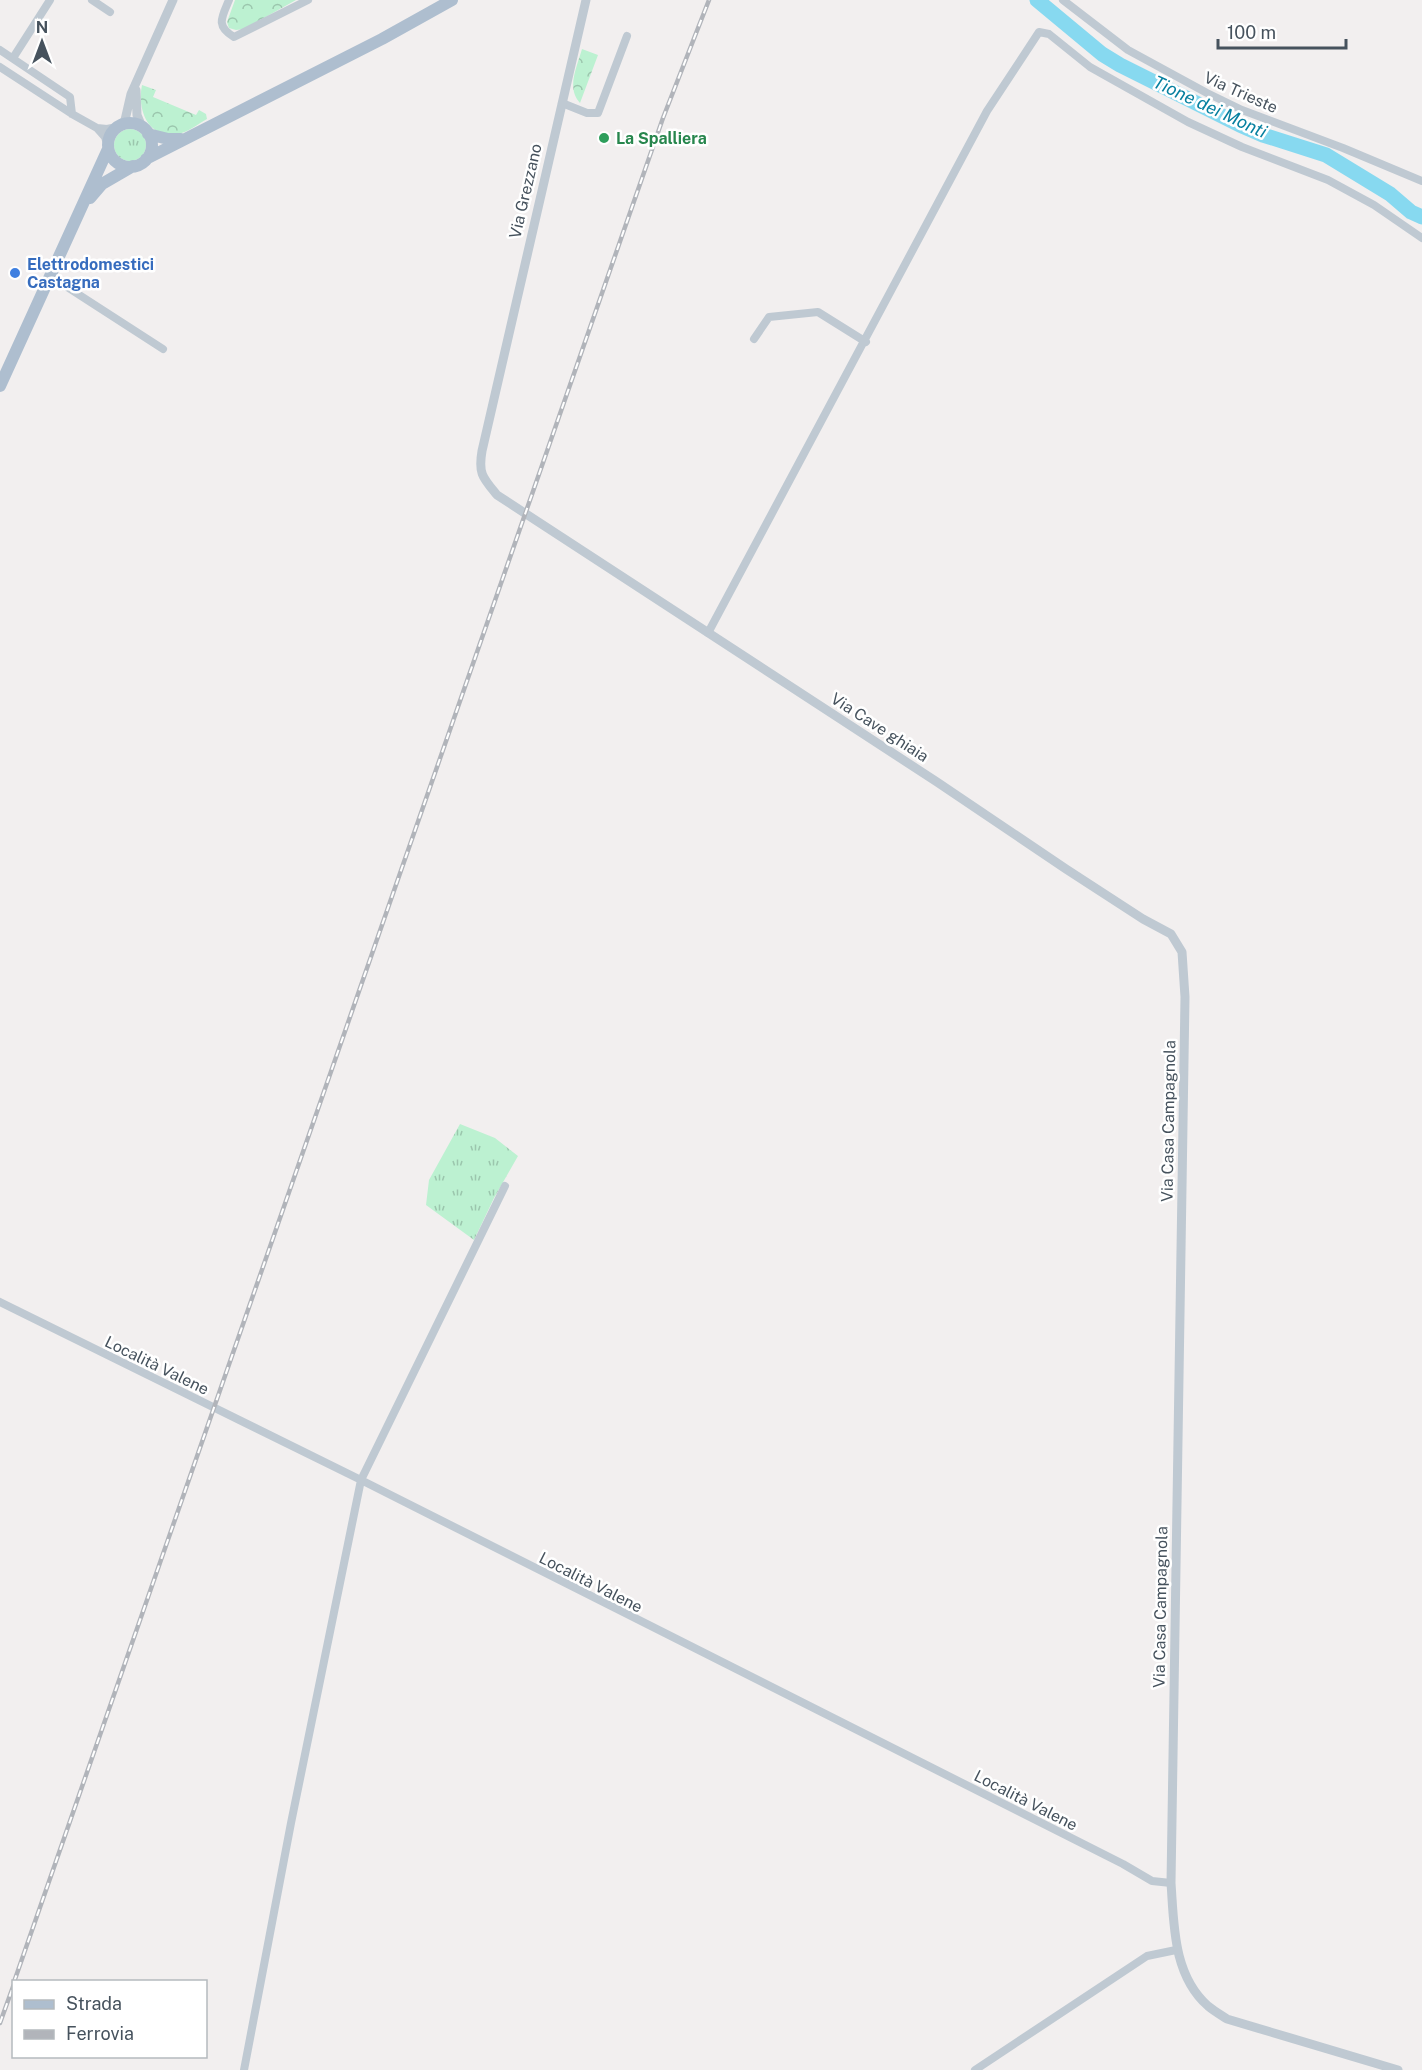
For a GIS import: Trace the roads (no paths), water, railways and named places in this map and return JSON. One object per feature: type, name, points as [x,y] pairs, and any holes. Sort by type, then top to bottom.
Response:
[{"type":"main road","points":[[83,205],[102,184],[133,166],[382,39],[452,0]]},
{"type":"main road","points":[[0,386],[108,148],[110,134],[119,126],[129,123],[168,139],[188,137]]},
{"type":"main road","points":[[145,130],[151,146],[146,159]]},
{"type":"main road","points":[[108,148],[110,155],[120,164],[133,166]]},
{"type":"street","points":[[13,58],[50,0]]},
{"type":"street","points":[[92,0],[110,12]]},
{"type":"street","points":[[97,128],[107,129],[119,126],[125,120],[128,103],[173,0]]},
{"type":"street","points":[[230,0],[222,17],[222,26],[234,37],[308,0]]},
{"type":"street","name":"Via Grezzano","points":[[517,508],[497,495],[482,477],[481,458],[586,0]]},
{"type":"street","name":"Via Trieste","points":[[1063,0],[1128,50],[1207,93],[1242,110],[1422,181]]},
{"type":"street","points":[[708,633],[866,342],[987,111],[1039,33],[1049,34],[1090,67],[1188,122],[1242,147],[1328,180],[1374,205],[1422,238]]},
{"type":"street","points":[[562,103],[587,113],[598,113],[627,36]]},
{"type":"street","points":[[0,50],[70,97],[72,114]]},
{"type":"street","points":[[0,67],[97,128],[105,137],[108,148]]},
{"type":"street","points":[[136,85],[136,105],[145,130]]},
{"type":"street","points":[[50,276],[163,350]]},
{"type":"street","points":[[754,339],[769,317],[818,312],[866,342]]},
{"type":"street","name":"Via Cave ghiaia","points":[[517,508],[1143,919],[1171,934],[1182,952],[1185,997]]},
{"type":"street","name":"Via Casa Campagnola","points":[[1185,997],[1171,1883],[1176,1950],[1192,1988],[1207,2005],[1227,2019],[1398,2070]]},
{"type":"street","points":[[244,2070],[291,1823],[361,1480],[505,1186]]},
{"type":"street","name":"Località Valene","points":[[0,1302],[361,1480],[1152,1881],[1171,1883]]},
{"type":"street","points":[[975,2070],[1148,1956],[1176,1950]]},
{"type":"waterway","name":"Tione dei Monti","points":[[1037,0],[1102,54],[1120,65],[1240,125],[1263,135],[1326,155],[1390,194],[1411,212],[1422,217]]},
{"type":"railway","points":[[15,1980],[663,118],[709,0]]},
{"type":"railway","points":[[0,2023],[12,1990]]},
{"type":"place","name":"La Spalliera","points":[[604,138]]},
{"type":"place","name":"Elettrodomestici Castagna","points":[[15,273]]}]
